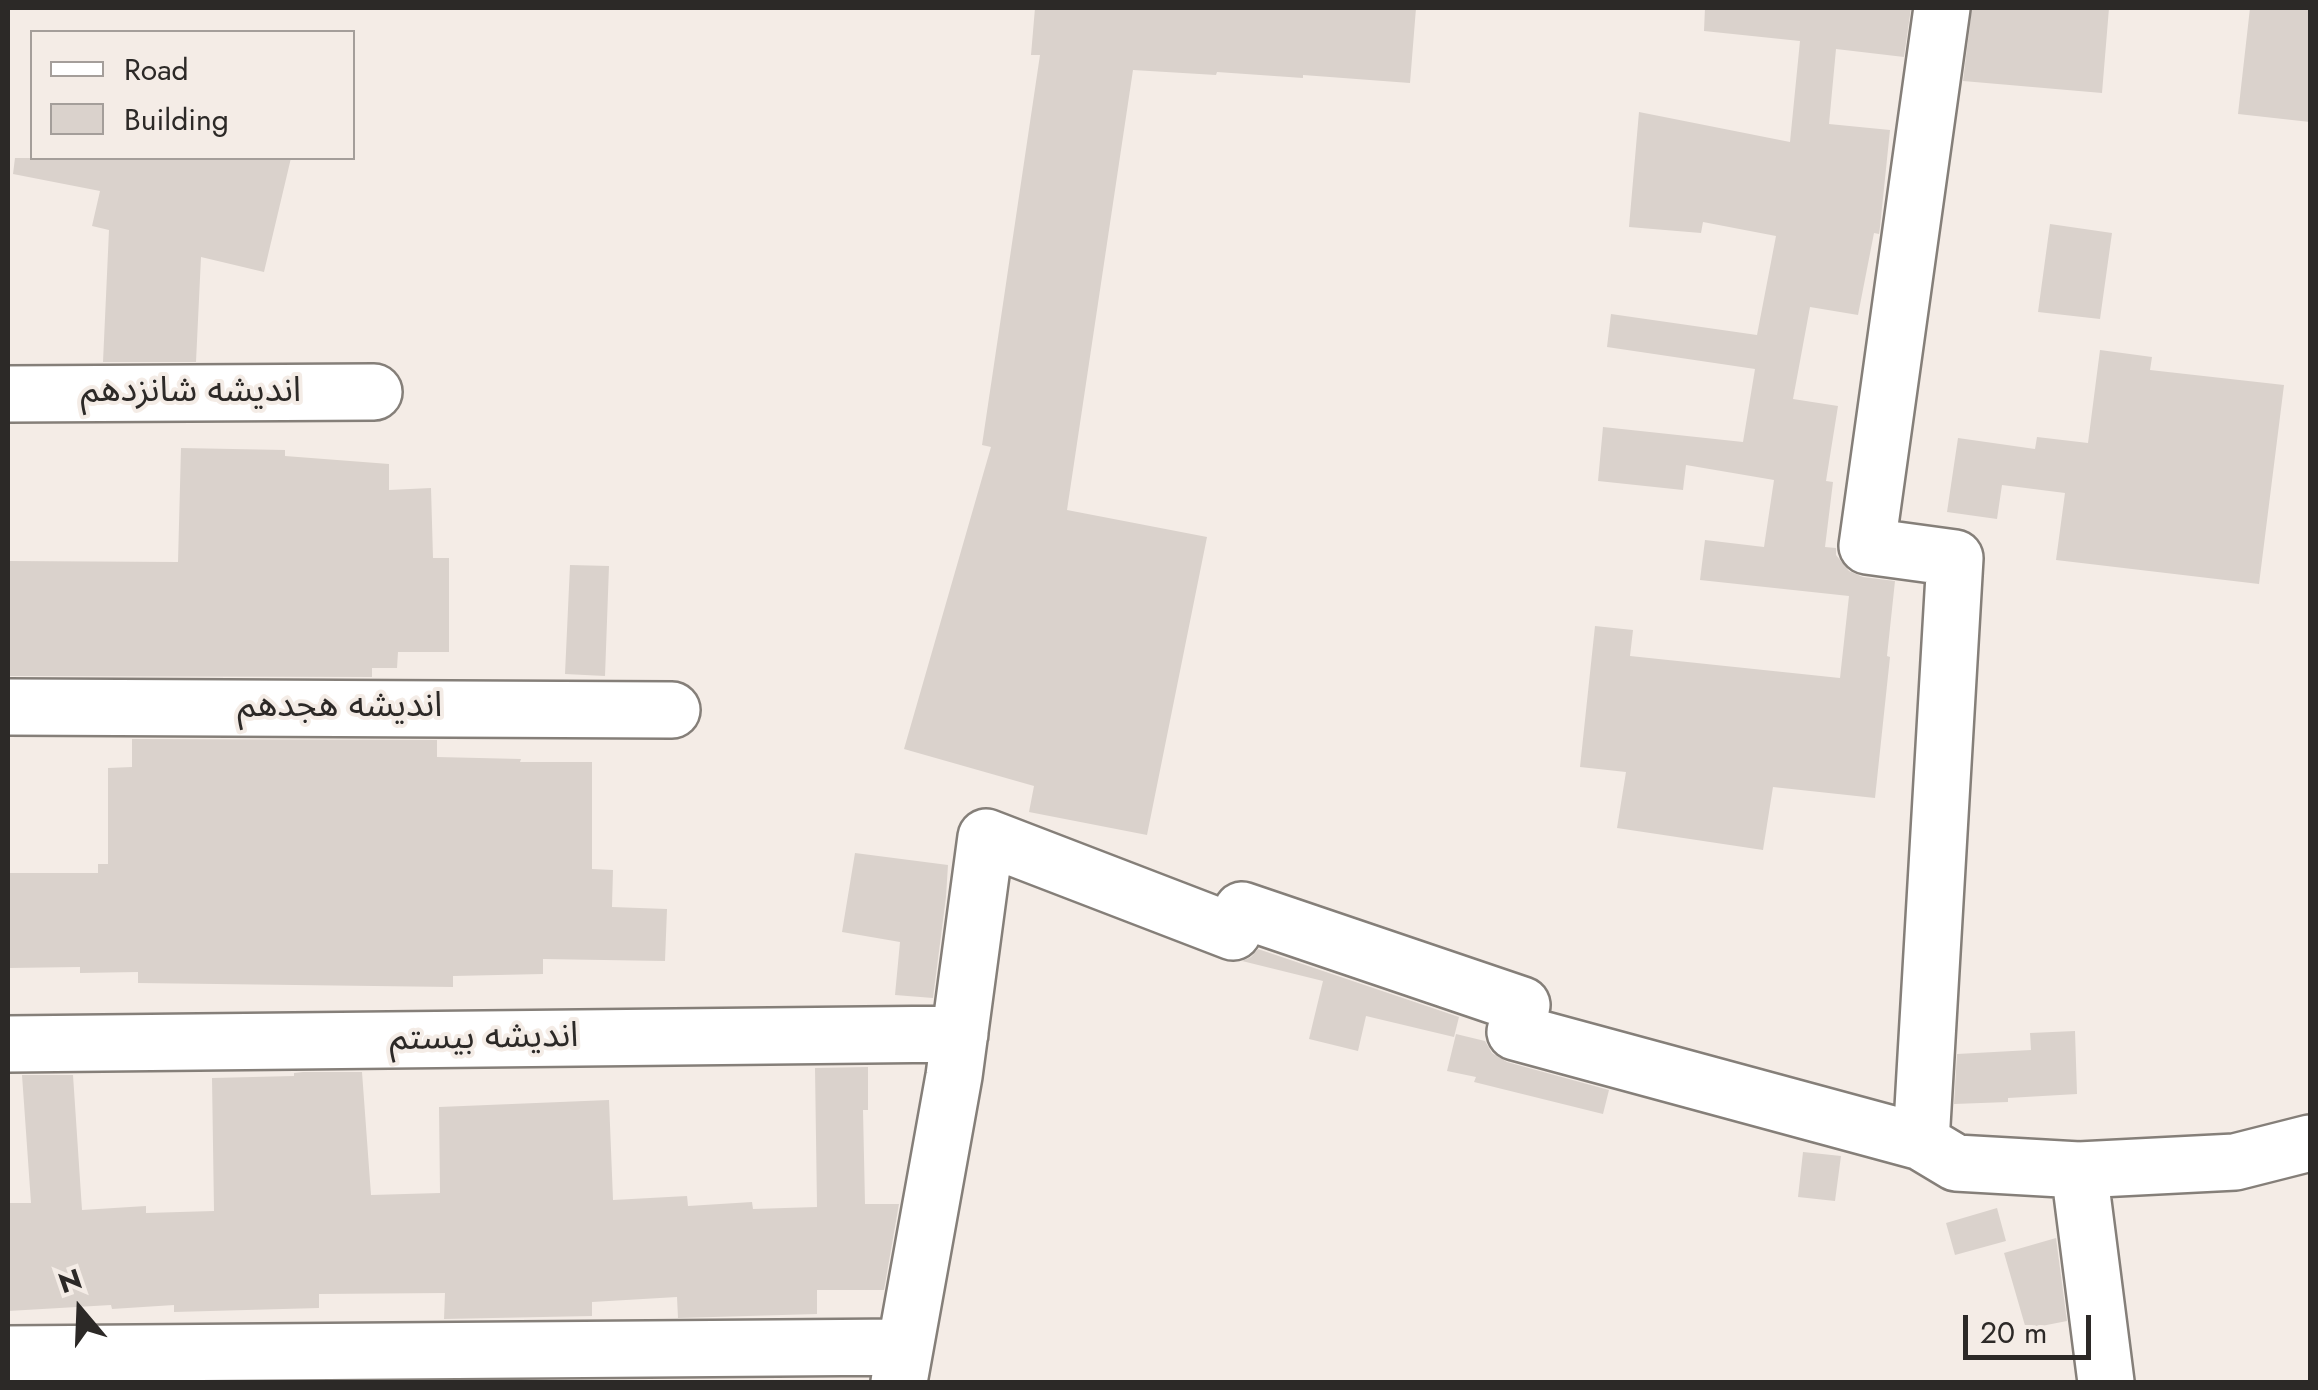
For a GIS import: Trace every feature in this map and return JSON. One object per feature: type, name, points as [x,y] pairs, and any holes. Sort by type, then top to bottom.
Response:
[{"type":"street","points":[[1921,1142],[1955,558],[1866,546],[1942,8]]},
{"type":"street","name":"اندیشه شانزدهم","points":[[8,394],[374,392]]},
{"type":"street","name":"اندیشه هجدهم","points":[[8,706],[672,710]]},
{"type":"street","points":[[8,1354],[902,1365],[960,1034],[986,838],[1233,932],[1242,910],[1522,1004],[1515,1032],[1921,1142],[1956,1163],[2079,1170],[2235,1162],[2310,1143]]},
{"type":"street","name":"اندیشه بیستم","points":[[8,1044],[960,1034]]},
{"type":"street","points":[[2079,1170],[2106,1382]]},
{"type":"building","points":[[1035,8],[1416,8],[1410,83],[1133,70],[1067,510],[1207,537],[1147,835],[1029,812],[1034,786],[904,749],[991,447],[982,445],[1040,55],[1031,55]]},
{"type":"building","points":[[1705,8],[1911,8],[1904,57],[1836,49],[1829,124],[1890,130],[1880,227],[1879,234],[1874,233],[1858,315],[1810,307],[1793,399],[1838,406],[1826,481],[1833,482],[1825,547],[1836,548],[1836,555],[1849,571],[1895,581],[1875,798],[1773,787],[1763,850],[1617,828],[1626,772],[1580,767],[1595,626],[1633,630],[1630,656],[1840,678],[1849,596],[1700,580],[1705,540],[1764,547],[1774,480],[1686,465],[1683,490],[1598,481],[1603,427],[1743,442],[1755,369],[1607,347],[1611,314],[1757,335],[1776,236],[1703,222],[1701,233],[1629,227],[1639,112],[1790,142],[1800,41],[1704,31]]},
{"type":"building","points":[[1972,8],[2109,8],[2102,93],[1963,81]]},
{"type":"building","points":[[2250,8],[2310,8],[2310,122],[2238,114]]},
{"type":"building","points":[[15,158],[291,160],[264,272],[201,257],[196,362],[103,362],[109,230],[92,226],[100,191],[13,174]]},
{"type":"building","points":[[2050,224],[2112,233],[2100,319],[2038,312]]},
{"type":"building","points":[[2100,350],[2152,357],[2150,370],[2284,385],[2259,584],[2056,560],[2065,493],[2002,485],[1997,519],[1947,512],[1958,438],[2035,449],[2037,437],[2088,443]]},
{"type":"building","points":[[181,448],[285,450],[285,456],[389,464],[389,490],[431,488],[433,558],[449,558],[449,652],[398,652],[397,668],[372,668],[372,677],[8,676],[8,561],[178,562]]},
{"type":"building","points":[[570,565],[609,566],[605,676],[565,674]]},
{"type":"building","points":[[132,739],[437,740],[437,757],[592,762],[592,869],[613,870],[612,907],[667,909],[665,961],[543,959],[543,974],[453,976],[453,987],[138,983],[138,972],[80,973],[80,967],[8,968],[8,873],[98,873],[98,864],[108,864],[108,768],[132,767]]},
{"type":"building","points":[[855,853],[948,865],[933,998],[895,995],[900,942],[842,932]]},
{"type":"building","points":[[1258,949],[1459,1017],[1454,1037],[1366,1016],[1358,1051],[1309,1039],[1323,981],[1242,961]]},
{"type":"building","points":[[2075,1031],[2077,1094],[1954,1104],[1957,1054],[2031,1050],[2030,1033]]},
{"type":"building","points":[[1456,1034],[1485,1041],[1492,1053],[1507,1062],[1609,1090],[1603,1114],[1474,1082],[1476,1077],[1447,1071]]},
{"type":"building","points":[[868,1067],[868,1110],[863,1110],[865,1204],[899,1204],[884,1290],[817,1290],[817,1314],[678,1318],[677,1297],[592,1302],[592,1316],[444,1319],[445,1293],[319,1294],[319,1308],[174,1312],[174,1305],[112,1309],[111,1305],[8,1311],[8,1203],[31,1203],[22,1075],[73,1075],[82,1210],[146,1206],[146,1213],[214,1211],[212,1078],[294,1076],[303,1072],[362,1072],[371,1195],[440,1193],[439,1107],[609,1100],[613,1200],[687,1196],[688,1206],[752,1202],[753,1209],[817,1207],[815,1068]]},
{"type":"building","points":[[1803,1152],[1841,1156],[1835,1201],[1798,1197]]},
{"type":"building","points":[[1997,1208],[2006,1241],[1955,1255],[1946,1223]]},
{"type":"building","points":[[2056,1238],[2067,1321],[2026,1329],[2004,1253]]}]
